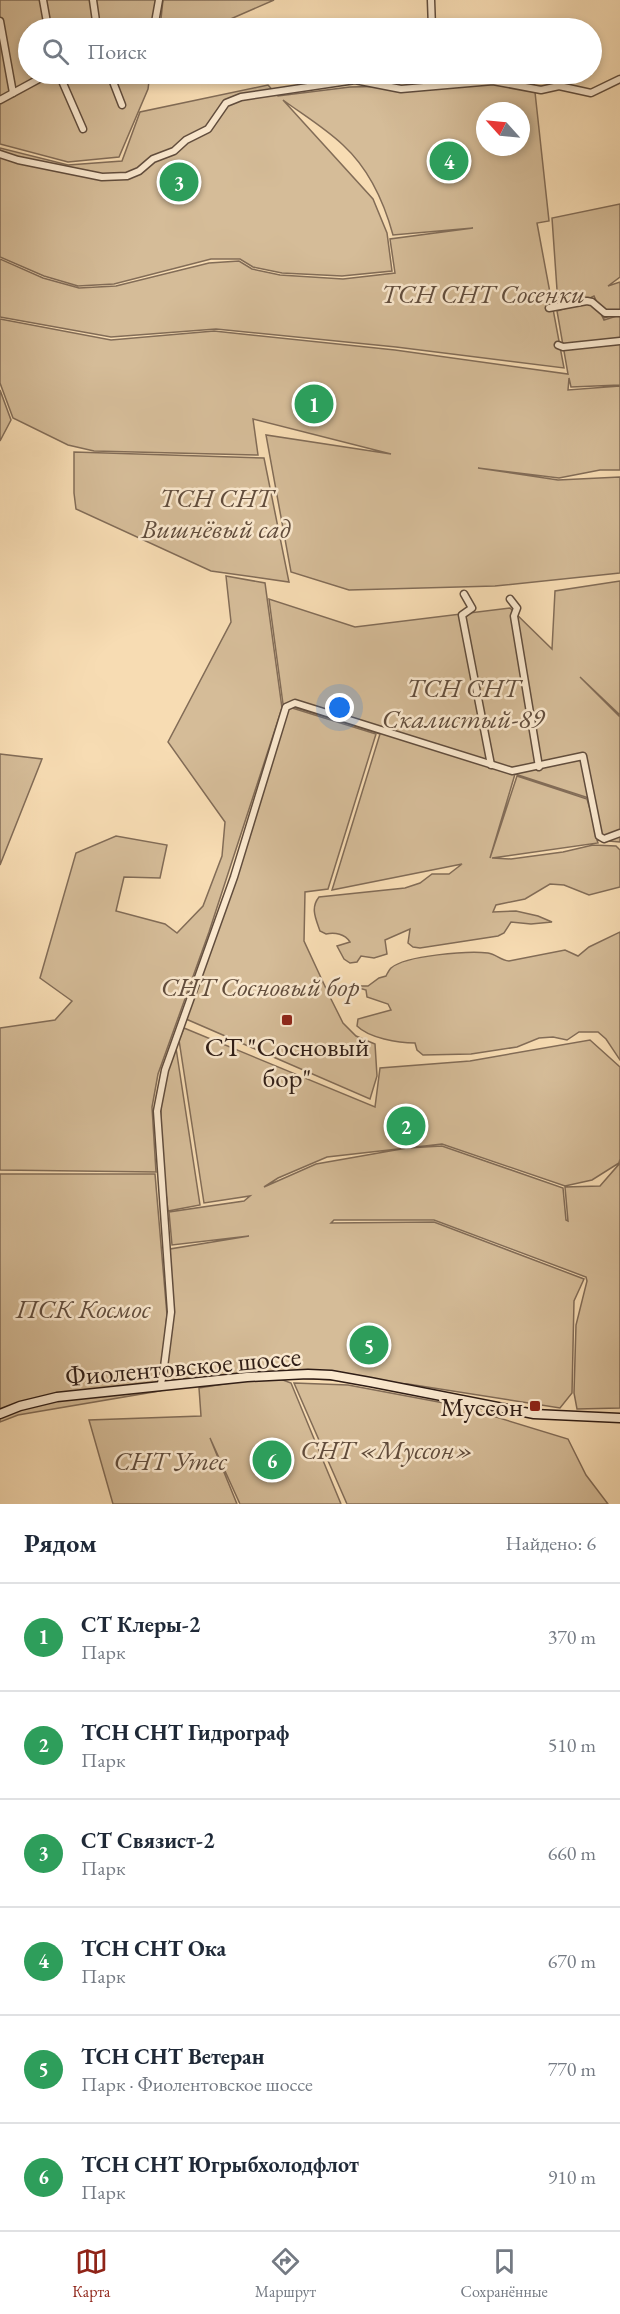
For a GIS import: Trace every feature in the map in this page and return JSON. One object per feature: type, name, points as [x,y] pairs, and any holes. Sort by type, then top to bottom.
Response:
[{"type":"main road","name":"Фиолентовское шоссе","points":[[0,1414],[57,1397],[269,1375],[331,1376],[534,1414],[620,1418]]},
{"type":"street","points":[[43,0],[46,18]]},
{"type":"street","points":[[93,0],[96,18]]},
{"type":"street","points":[[156,18],[159,0]]},
{"type":"street","points":[[431,0],[432,18]]},
{"type":"street","points":[[0,21],[13,93]]},
{"type":"street","points":[[510,84],[541,90],[559,86],[591,93],[620,79]]},
{"type":"street","points":[[0,100],[30,84]]},
{"type":"street","points":[[63,84],[83,129]]},
{"type":"street","points":[[114,84],[122,105]]},
{"type":"street","points":[[0,154],[18,160],[102,177],[127,176],[138,171],[153,159],[174,151],[186,140],[208,129],[226,104],[241,97],[329,84]]},
{"type":"street","points":[[382,84],[401,89],[458,84]]},
{"type":"street","points":[[549,308],[587,301],[592,302],[605,313],[620,313]]},
{"type":"street","points":[[558,345],[563,347],[620,341]]},
{"type":"street","points":[[464,594],[472,608],[462,615],[490,765]]},
{"type":"street","points":[[510,599],[517,608],[514,616],[539,766]]},
{"type":"street","points":[[160,1386],[171,1312],[157,1111],[165,1070],[234,877],[286,707],[295,703],[512,771],[583,756],[599,836],[604,839],[620,833]]},
{"type":"green space","points":[[0,0],[161,0],[158,18],[18,18],[18,84],[149,84],[119,157],[68,162],[0,144]]},
{"type":"green space","points":[[163,0],[274,0],[233,18],[161,18]]},
{"type":"green space","name":"ТСН СНТ Сосенки","points":[[534,84],[549,221],[537,223],[564,368],[396,347],[216,329],[111,337],[0,317],[0,259],[43,278],[79,288],[116,286],[209,263],[239,261],[252,269],[280,275],[343,279],[395,273],[390,239],[473,228],[393,235],[374,186],[352,154],[329,133],[283,100],[373,199],[387,233],[392,271],[342,276],[282,273],[253,267],[240,259],[211,259],[114,284],[78,286],[44,276],[0,257],[0,148],[68,165],[122,161],[140,112],[268,85],[278,96],[350,87]]},
{"type":"green space","points":[[620,204],[620,277],[608,286],[620,282],[620,313],[604,318],[594,296],[558,304],[552,218]]},
{"type":"green space","points":[[594,299],[604,320],[620,315],[620,385],[571,387],[569,378],[568,390],[620,386],[620,470],[600,470],[559,478],[478,468],[558,480],[620,477],[620,573],[495,586],[349,590],[291,572],[266,435],[391,454],[253,419],[258,455],[94,451],[68,445],[13,418],[0,383],[0,319],[111,340],[214,331],[395,350],[568,374],[557,311]]},
{"type":"green space","points":[[0,390],[11,420],[0,441]]},
{"type":"green space","name":"ТСН СНТ Вишнёвый сад","points":[[74,452],[264,458],[289,582],[211,571],[76,509]]},
{"type":"green space","points":[[226,576],[265,583],[282,708],[209,932],[158,1074],[152,1107],[156,1172],[0,1170],[0,1028],[55,1020],[72,1001],[40,978],[76,853],[116,836],[167,845],[160,878],[124,877],[116,911],[165,924],[177,933],[203,906],[222,856],[225,822],[168,742],[231,622]]},
{"type":"green space","name":"ТСН СНТ Скалистый-89","points":[[620,581],[620,715],[580,677],[620,717],[620,842],[597,840],[598,843],[492,858],[511,859],[563,852],[593,845],[616,846],[620,850],[620,887],[589,895],[564,885],[550,884],[525,899],[496,905],[493,912],[516,911],[552,922],[531,924],[511,922],[504,933],[498,936],[420,948],[408,943],[410,929],[385,940],[387,954],[374,958],[361,956],[357,962],[350,963],[344,959],[337,946],[350,942],[348,939],[340,934],[326,934],[320,931],[314,909],[319,897],[405,888],[420,883],[432,874],[449,874],[462,864],[332,890],[380,734],[283,704],[269,599],[355,627],[510,608],[552,649],[555,591]],"holes":[[[515,774],[589,798],[594,823],[587,799],[517,776],[490,858]]]},
{"type":"green space","name":"СНТ Сосновый бор","points":[[289,707],[376,734],[328,889],[305,892],[304,941],[343,1023],[356,1036],[375,1044],[377,1076],[370,1099],[186,1019],[241,861]]},
{"type":"green space","points":[[0,754],[42,759],[0,865]]},
{"type":"green space","points":[[620,932],[620,1060],[606,1039],[598,1032],[579,1032],[567,1040],[553,1037],[539,1038],[517,1047],[471,1054],[423,1055],[417,1050],[415,1043],[384,1039],[369,1034],[357,1026],[358,1019],[391,1010],[388,1004],[367,997],[366,990],[359,988],[336,992],[339,986],[368,986],[386,976],[391,968],[423,957],[452,953],[479,953],[491,954],[509,961],[565,950],[578,956],[589,947]]},
{"type":"green space","name":"СНТ Утес","points":[[184,1028],[375,1107],[380,1068],[470,1061],[590,1040],[620,1067],[620,1159],[619,1163],[592,1180],[565,1186],[442,1144],[327,1157],[278,1178],[264,1187],[316,1164],[407,1148],[442,1146],[563,1188],[566,1220],[568,1221],[565,1187],[600,1186],[620,1163],[620,1408],[577,1409],[574,1393],[576,1325],[586,1277],[434,1220],[334,1220],[331,1223],[434,1222],[584,1279],[574,1301],[572,1393],[560,1408],[408,1384],[275,1377],[291,1383],[341,1504],[240,1504],[210,1438],[237,1504],[113,1504],[89,1420],[201,1416],[199,1388],[254,1379],[161,1390],[169,1312],[164,1250],[249,1236],[172,1245],[169,1212],[244,1201],[250,1196],[204,1203],[179,1040]]},
{"type":"green space","points":[[176,1048],[200,1205],[168,1211],[162,1150],[161,1105],[168,1065]]},
{"type":"green space","name":"ПСК Космос","points":[[0,1174],[155,1174],[167,1315],[159,1391],[18,1415],[0,1422]]},
{"type":"green space","name":"СНТ «Муссон»","points":[[294,1383],[348,1385],[460,1406],[568,1439],[586,1475],[608,1504],[347,1504]]},
{"type":"place","name":"ТСН СНТ Ока","points":[[449,161]]},
{"type":"place","name":"СТ Связист-2","points":[[179,182]]},
{"type":"place","name":"СТ Клеры-2","points":[[314,404]]},
{"type":"place","name":"СТ \"Сосновый бор\"","points":[[287,1020]]},
{"type":"place","name":"ТСН СНТ Гидрограф","points":[[406,1126]]},
{"type":"place","name":"ТСН СНТ Ветеран","points":[[369,1345]]},
{"type":"place","name":"Муссон","points":[[535,1406]]},
{"type":"place","name":"ТСН СНТ Югрыбхолодфлот","points":[[272,1460]]}]
